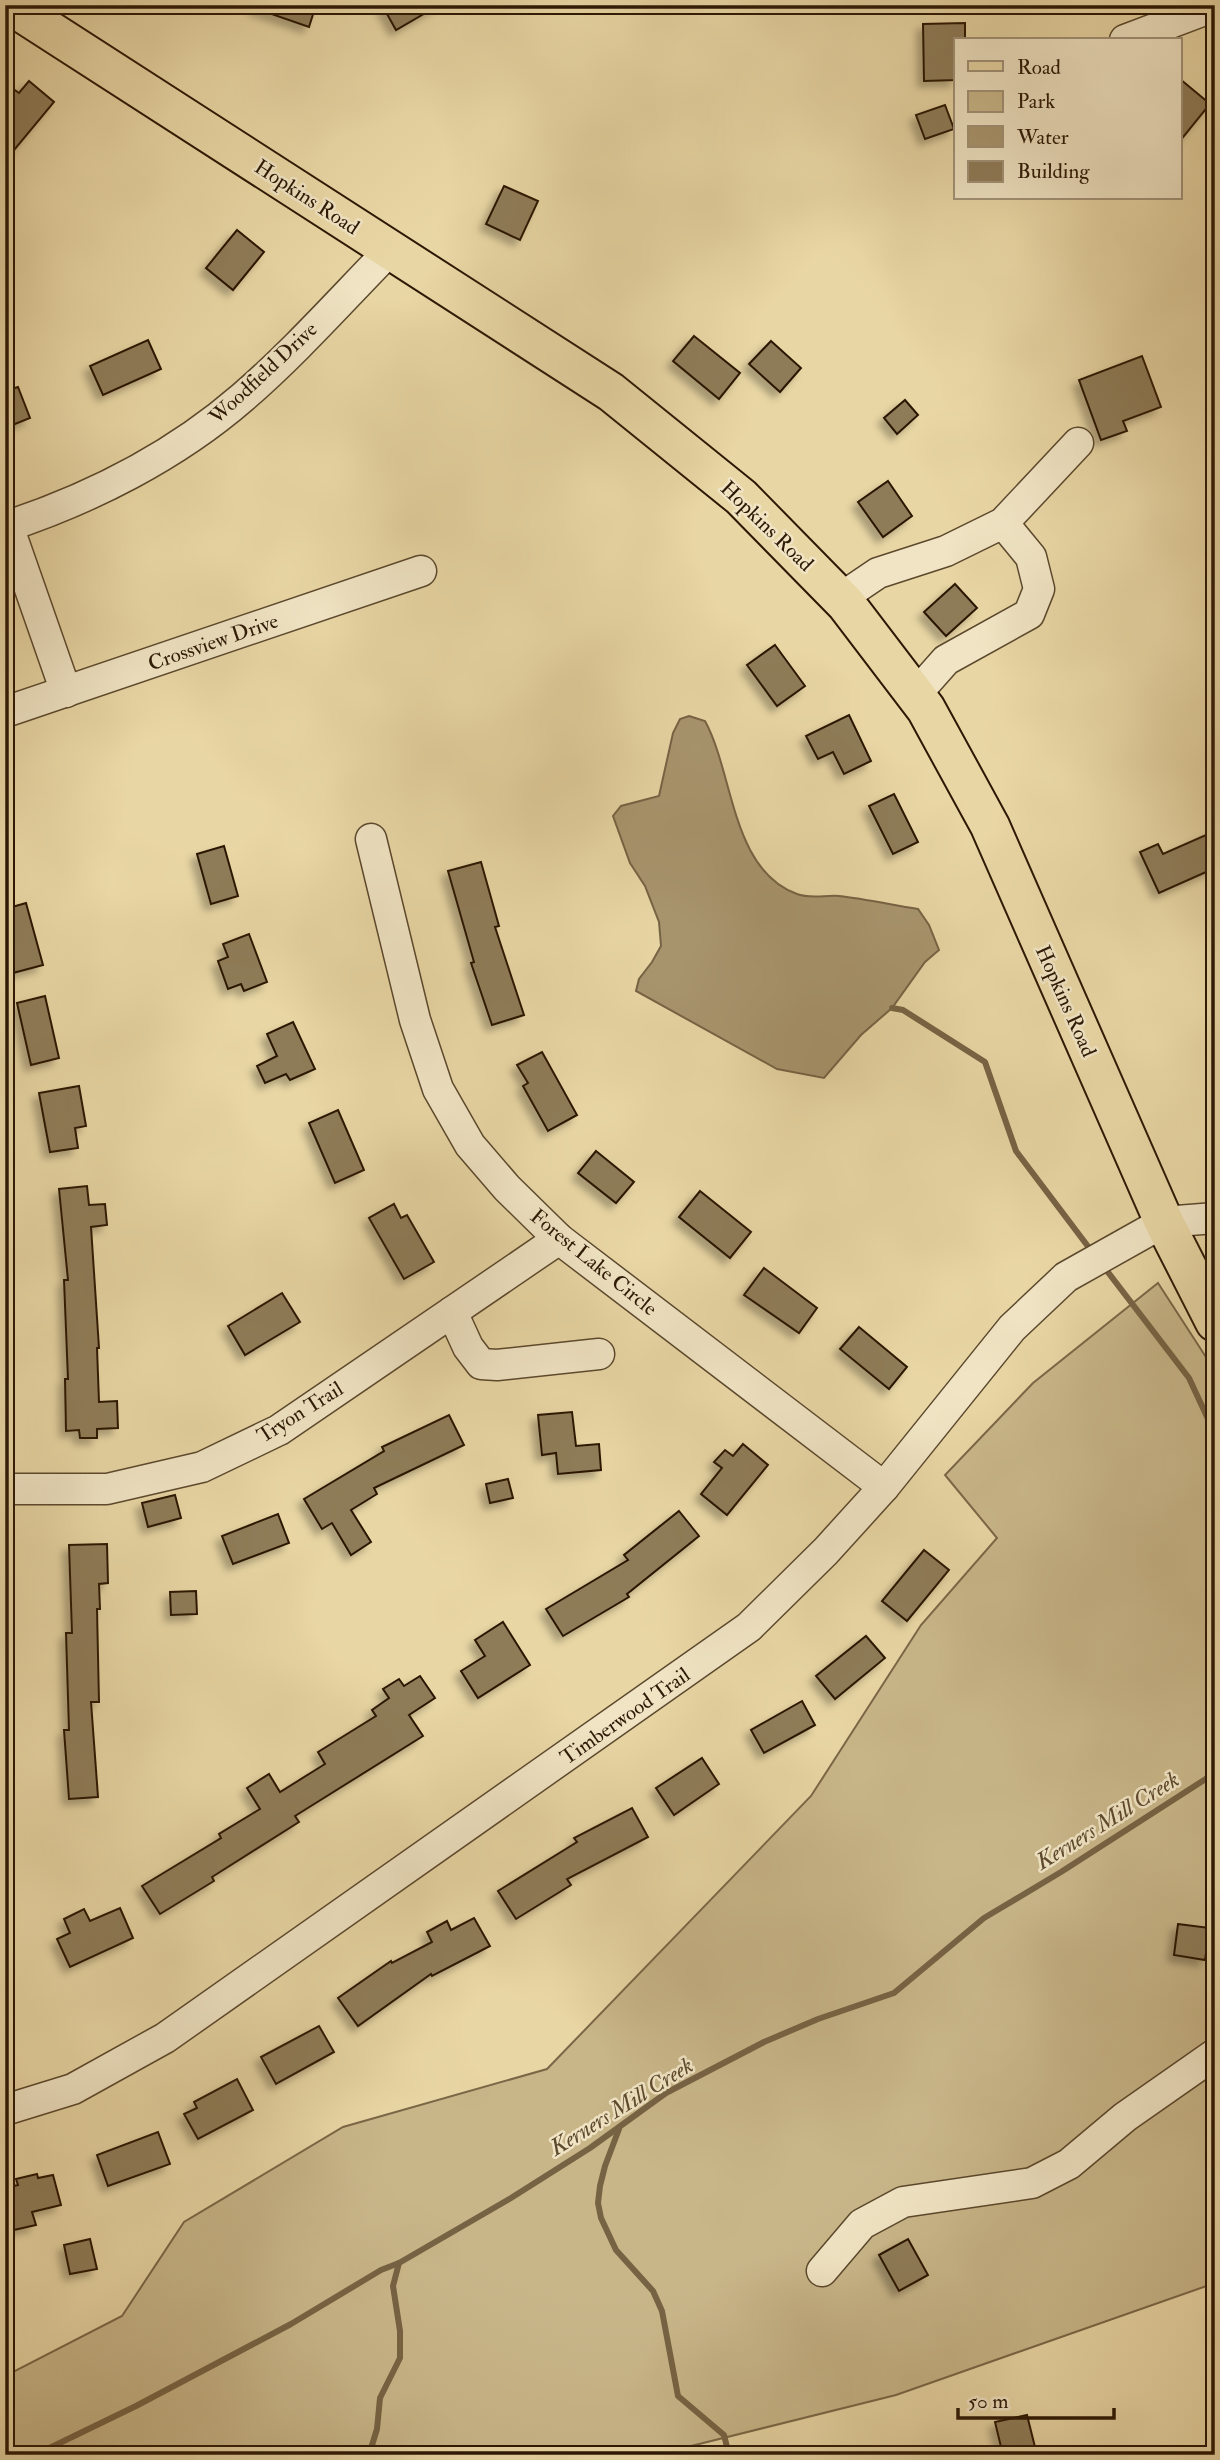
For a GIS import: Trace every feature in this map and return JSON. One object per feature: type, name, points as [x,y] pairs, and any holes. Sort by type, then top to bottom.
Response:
[{"type":"main road","name":"Hopkins Road","points":[[9,5],[611,392],[741,497],[841,598],[926,709],[990,826],[1164,1222],[1215,1322]]},
{"type":"street","points":[[1130,38],[1215,6]]},
{"type":"street","name":"Woodfield Drive","points":[[7,527],[101,488],[161,457],[201,430],[243,397],[390,250]]},
{"type":"street","points":[[841,598],[878,573],[946,551],[1003,523],[1078,443]]},
{"type":"street","points":[[915,695],[946,660],[1029,614],[1039,589],[1031,557],[1003,523]]},
{"type":"street","points":[[7,527],[66,692]]},
{"type":"street","name":"Crossview Drive","points":[[5,712],[421,571]]},
{"type":"street","name":"Forest Lake Circle","points":[[371,839],[415,1020],[438,1089],[470,1145],[507,1188],[559,1239],[884,1487]]},
{"type":"street","points":[[1164,1222],[1215,1219]]},
{"type":"street","name":"Timberwood Trail","points":[[5,2110],[73,2089],[165,2038],[749,1627],[826,1551],[884,1487],[1012,1328],[1066,1277],[1164,1222]]},
{"type":"street","name":"Tryon Trail","points":[[5,1489],[107,1489],[202,1467],[279,1430],[559,1239]]},
{"type":"street","points":[[452,1312],[468,1347],[481,1364],[497,1365],[599,1354]]},
{"type":"street","points":[[822,2271],[862,2224],[903,2202],[1032,2183],[1069,2164],[1125,2117],[1215,2054]]},
{"type":"green space","points":[[1158,1283],[1215,1371],[1215,2283],[896,2395],[655,2455],[5,2455],[5,2376],[122,2316],[184,2222],[343,2127],[547,2069],[811,1796],[921,1625],[997,1538],[945,1475],[1033,1383]]},
{"type":"water","points":[[689,716],[705,721],[715,743],[747,843],[759,864],[775,882],[797,894],[812,897],[839,896],[918,909],[929,925],[939,950],[925,962],[892,1008],[861,1035],[824,1078],[777,1069],[636,991],[639,979],[661,946],[659,922],[645,886],[630,863],[613,816],[621,806],[659,796],[673,733],[680,719]]},
{"type":"building","points":[[255,5],[316,5],[309,27],[254,8]]},
{"type":"building","points":[[382,5],[439,5],[396,30]]},
{"type":"building","points":[[965,23],[965,38],[954,38],[954,80],[924,81],[923,24]]},
{"type":"building","points":[[29,81],[54,102],[5,161],[5,96],[12,88],[19,93]]},
{"type":"building","points":[[1182,81],[1210,104],[1182,139]]},
{"type":"building","points":[[945,105],[954,129],[925,139],[916,115]]},
{"type":"building","points":[[504,186],[538,201],[520,240],[486,224]]},
{"type":"building","points":[[237,230],[264,252],[233,290],[206,268]]},
{"type":"building","points":[[694,336],[740,373],[719,399],[673,361]]},
{"type":"building","points":[[148,340],[161,369],[103,395],[90,366]]},
{"type":"building","points":[[771,341],[801,368],[780,392],[749,364]]},
{"type":"building","points":[[1142,356],[1161,407],[1123,421],[1127,431],[1101,440],[1079,380]]},
{"type":"building","points":[[18,387],[30,418],[5,428],[5,391]]},
{"type":"building","points":[[905,400],[918,415],[897,434],[884,418]]},
{"type":"building","points":[[888,481],[912,516],[883,537],[858,502]]},
{"type":"building","points":[[955,584],[977,608],[946,636],[924,612]]},
{"type":"building","points":[[775,645],[805,686],[777,706],[747,665]]},
{"type":"building","points":[[849,715],[871,761],[844,774],[833,752],[818,759],[806,736]]},
{"type":"building","points":[[894,794],[918,842],[893,854],[869,806]]},
{"type":"building","points":[[1215,831],[1215,868],[1159,893],[1140,852],[1158,844],[1163,854]]},
{"type":"building","points":[[224,846],[238,896],[211,904],[197,854]]},
{"type":"building","points":[[481,862],[499,926],[495,927],[524,1015],[492,1025],[471,963],[474,962],[448,871]]},
{"type":"building","points":[[26,903],[43,965],[13,973],[5,946],[5,909]]},
{"type":"building","points":[[249,934],[267,982],[244,991],[241,984],[228,989],[218,961],[228,957],[223,944]]},
{"type":"building","points":[[45,996],[59,1058],[31,1065],[17,1003]]},
{"type":"building","points":[[293,1022],[315,1069],[290,1080],[286,1074],[265,1083],[257,1066],[277,1056],[267,1034]]},
{"type":"building","points":[[542,1052],[577,1115],[548,1131],[523,1086],[528,1083],[517,1065]]},
{"type":"building","points":[[79,1086],[86,1126],[75,1128],[78,1148],[50,1152],[39,1093]]},
{"type":"building","points":[[338,1110],[364,1170],[335,1183],[309,1123]]},
{"type":"building","points":[[596,1151],[634,1182],[616,1203],[578,1173]]},
{"type":"building","points":[[87,1186],[89,1205],[105,1204],[107,1225],[91,1227],[99,1348],[99,1402],[117,1401],[118,1428],[97,1429],[97,1438],[80,1438],[79,1430],[66,1431],[65,1379],[68,1379],[64,1280],[68,1280],[59,1189]]},
{"type":"building","points":[[700,1191],[751,1232],[730,1258],[679,1217]]},
{"type":"building","points":[[394,1204],[401,1218],[407,1215],[434,1262],[404,1279],[369,1218]]},
{"type":"building","points":[[764,1268],[817,1308],[799,1333],[744,1295]]},
{"type":"building","points":[[282,1293],[300,1322],[245,1355],[228,1326]]},
{"type":"building","points":[[859,1327],[907,1367],[889,1389],[840,1349]]},
{"type":"building","points":[[572,1412],[576,1446],[599,1444],[601,1470],[558,1474],[556,1453],[542,1455],[538,1415]]},
{"type":"building","points":[[449,1415],[464,1445],[374,1488],[377,1494],[351,1510],[371,1542],[351,1555],[332,1523],[322,1529],[304,1499],[384,1451],[382,1447]]},
{"type":"building","points":[[743,1444],[768,1465],[727,1515],[701,1494],[722,1468],[714,1462],[725,1450],[733,1456]]},
{"type":"building","points":[[508,1479],[513,1498],[490,1503],[486,1484]]},
{"type":"building","points":[[175,1495],[181,1518],[148,1527],[142,1503]]},
{"type":"building","points":[[679,1511],[699,1536],[627,1594],[629,1597],[563,1636],[546,1609],[628,1560],[624,1555]]},
{"type":"building","points":[[278,1514],[289,1543],[233,1564],[222,1536]]},
{"type":"building","points":[[107,1544],[108,1583],[99,1584],[100,1609],[97,1609],[99,1702],[91,1702],[98,1797],[69,1799],[64,1730],[69,1730],[66,1633],[72,1633],[69,1545]]},
{"type":"building","points":[[924,1550],[949,1570],[907,1621],[882,1601]]},
{"type":"building","points":[[196,1591],[197,1614],[171,1615],[170,1592]]},
{"type":"building","points":[[503,1622],[530,1665],[478,1698],[461,1671],[485,1656],[475,1640]]},
{"type":"building","points":[[866,1636],[885,1658],[835,1699],[816,1676]]},
{"type":"building","points":[[420,1676],[435,1698],[409,1715],[423,1736],[295,1816],[299,1822],[212,1877],[214,1881],[160,1914],[142,1886],[221,1838],[219,1834],[260,1809],[247,1788],[269,1774],[280,1792],[325,1764],[318,1752],[376,1716],[372,1710],[389,1698],[383,1689],[399,1679],[404,1686]]},
{"type":"building","points":[[802,1701],[815,1725],[764,1753],[751,1730]]},
{"type":"building","points":[[702,1758],[719,1784],[674,1815],[656,1788]]},
{"type":"building","points":[[632,1808],[648,1837],[567,1879],[571,1885],[516,1919],[498,1891],[577,1842],[574,1838]]},
{"type":"building","points":[[120,1908],[133,1938],[70,1967],[57,1939],[70,1933],[64,1919],[84,1909],[90,1921]]},
{"type":"building","points":[[474,1918],[490,1946],[432,1976],[431,1974],[358,2026],[338,1998],[391,1961],[392,1963],[432,1942],[427,1932],[447,1921],[451,1930]]},
{"type":"building","points":[[1178,1924],[1210,1928],[1205,1960],[1174,1955]]},
{"type":"building","points":[[319,2026],[334,2052],[276,2084],[261,2057]]},
{"type":"building","points":[[237,2079],[253,2110],[198,2139],[184,2114],[197,2108],[194,2102]]},
{"type":"building","points":[[158,2132],[170,2164],[108,2186],[97,2155]]},
{"type":"building","points":[[37,2174],[38,2178],[53,2175],[61,2205],[32,2212],[36,2225],[5,2232],[5,2188],[18,2185],[16,2179]]},
{"type":"building","points":[[90,2239],[97,2269],[70,2274],[64,2245]]},
{"type":"building","points":[[908,2239],[928,2275],[899,2291],[879,2255]]},
{"type":"building","points":[[1027,2415],[1037,2455],[1003,2455],[995,2422]]},
{"type":"waterway","points":[[892,1008],[903,1010],[985,1062],[1016,1151],[1093,1253]]},
{"type":"waterway","points":[[1104,1267],[1189,1378],[1215,1434]]},
{"type":"waterway","name":"Kerners Mill Creek","points":[[35,2455],[136,2406],[291,2324],[381,2270],[399,2263],[590,2148],[666,2093],[764,2042],[818,2019],[894,1993],[984,1918],[1215,1773]]},
{"type":"waterway","points":[[619,2129],[600,2186],[598,2203],[601,2218],[616,2250],[653,2291],[662,2311],[678,2396],[724,2435],[729,2455]]},
{"type":"waterway","points":[[369,2455],[377,2429],[380,2398],[400,2358],[400,2331],[393,2286],[399,2263]]}]
